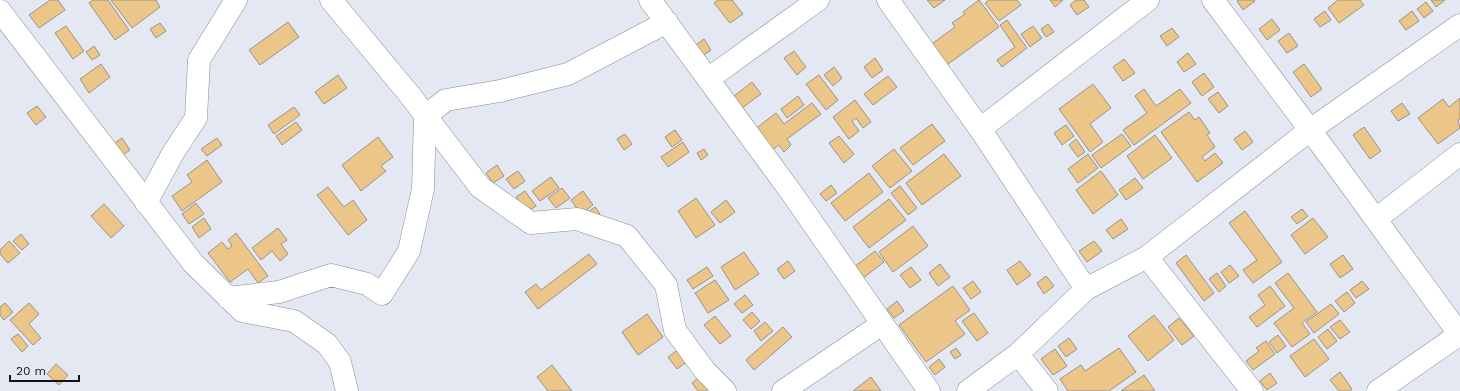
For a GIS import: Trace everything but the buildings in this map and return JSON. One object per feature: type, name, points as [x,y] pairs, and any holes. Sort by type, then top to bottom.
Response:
[{"type":"street","points":[[146,203],[173,153],[196,118],[199,60],[236,0]]},
{"type":"street","points":[[331,0],[425,116],[480,187],[531,223],[577,219],[627,236],[666,286],[675,330],[705,371],[725,391]]},
{"type":"street","points":[[650,0],[791,192],[929,391]]},
{"type":"street","points":[[708,79],[818,0]]},
{"type":"street","points":[[888,0],[980,129],[1086,289]]},
{"type":"street","points":[[980,129],[1148,0]]},
{"type":"street","points":[[1213,0],[1376,219],[1460,335],[1378,391]]},
{"type":"street","points":[[0,11],[193,263],[242,311],[294,321],[327,344],[340,362],[346,391]]},
{"type":"street","points":[[425,116],[446,100],[500,91],[568,74],[667,22]]},
{"type":"street","points":[[968,391],[1018,354],[1086,289],[1148,257],[1310,130],[1460,26]]},
{"type":"street","points":[[228,298],[279,292],[331,275],[367,284],[382,294],[409,251],[423,188],[425,116]]},
{"type":"street","points":[[1376,219],[1460,154]]},
{"type":"street","points":[[1148,257],[1252,391]]},
{"type":"street","points":[[783,391],[882,324]]},
{"type":"street","points":[[1018,354],[1047,391]]}]
